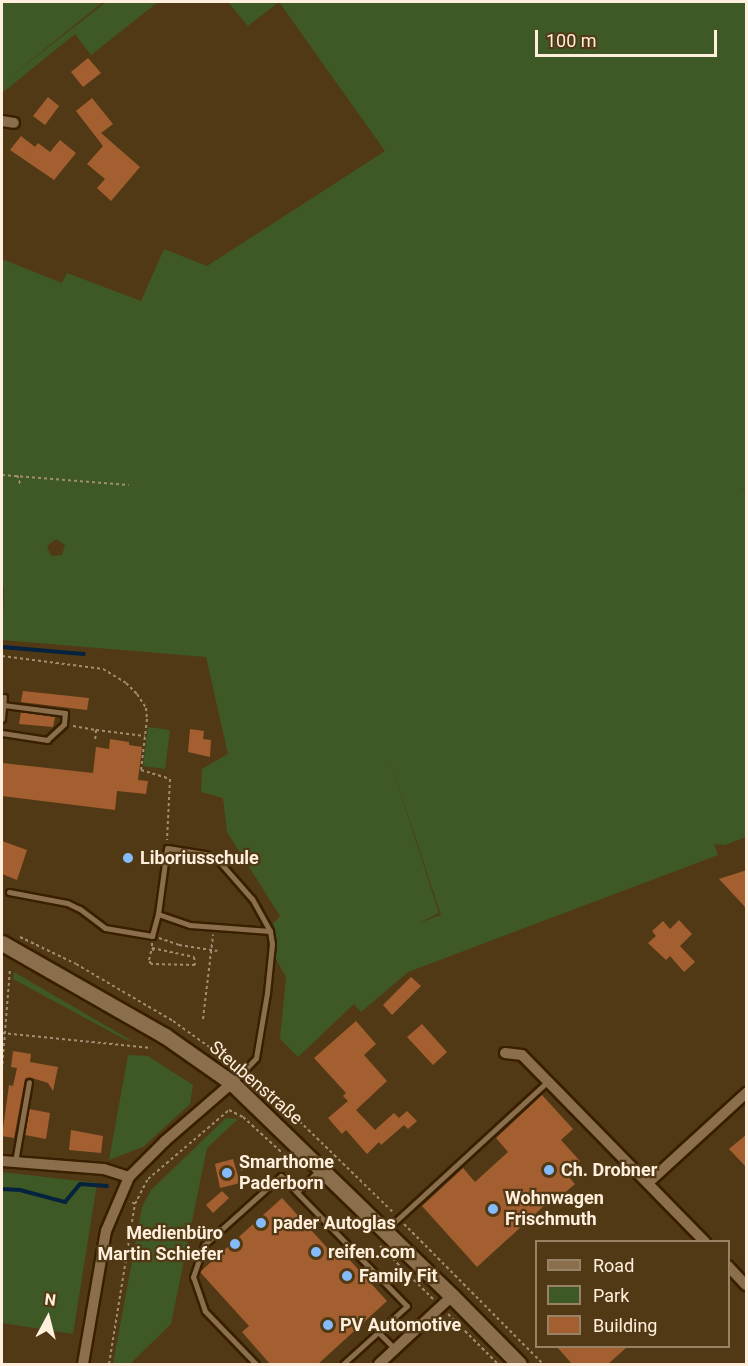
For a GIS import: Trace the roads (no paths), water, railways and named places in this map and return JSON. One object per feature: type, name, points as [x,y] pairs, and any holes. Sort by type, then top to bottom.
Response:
[{"type":"street","points":[[2,121],[14,123]]},
{"type":"street","name":"Steubenstraße","points":[[7,938],[165,1036],[232,1083],[316,1173],[381,1237],[447,1301],[519,1365]]},
{"type":"street","points":[[505,1053],[522,1055],[649,1182],[703,1240]]},
{"type":"street","points":[[83,1365],[106,1231],[120,1194],[129,1177],[165,1141],[232,1083]]},
{"type":"street","points":[[649,1182],[747,1093]]},
{"type":"street","points":[[2,1161],[104,1169],[129,1177]]},
{"type":"street","points":[[730,1267],[747,1285]]},
{"type":"street","points":[[379,1365],[447,1301]]},
{"type":"lane","points":[[2,719],[4,697]]},
{"type":"lane","points":[[2,733],[47,740],[64,724],[65,713],[3,705]]},
{"type":"lane","points":[[9,892],[67,903],[80,909],[105,928],[152,936],[158,914],[167,849],[205,854],[218,860],[252,899],[270,931],[272,944],[267,993],[256,1058],[232,1083]]},
{"type":"lane","points":[[158,914],[190,925],[270,931]]},
{"type":"lane","points":[[381,1237],[548,1081]]},
{"type":"lane","points":[[15,1162],[29,1082]]},
{"type":"lane","points":[[297,1192],[316,1173]]},
{"type":"lane","points":[[256,1365],[204,1311],[193,1277],[204,1245],[281,1176],[407,1306],[343,1365]]},
{"type":"lane","points":[[378,1332],[395,1349]]},
{"type":"waterway","points":[[2,647],[84,654]]},
{"type":"waterway","points":[[2,1189],[20,1190],[65,1202],[80,1184],[107,1186]]},
{"type":"place","name":"Liboriusschule","points":[[128,858]]},
{"type":"place","name":"Ch. Drobner","points":[[549,1170]]},
{"type":"place","name":"Smarthome Paderborn","points":[[227,1173]]},
{"type":"place","name":"Wohnwagen Frischmuth","points":[[493,1209]]},
{"type":"place","name":"pader Autoglas","points":[[261,1223]]},
{"type":"place","name":"Medienbüro Martin Schiefer","points":[[235,1244]]},
{"type":"place","name":"reifen.com","points":[[316,1252]]},
{"type":"place","name":"Family Fit","points":[[347,1276]]},
{"type":"place","name":"PV Automotive","points":[[328,1325]]}]
